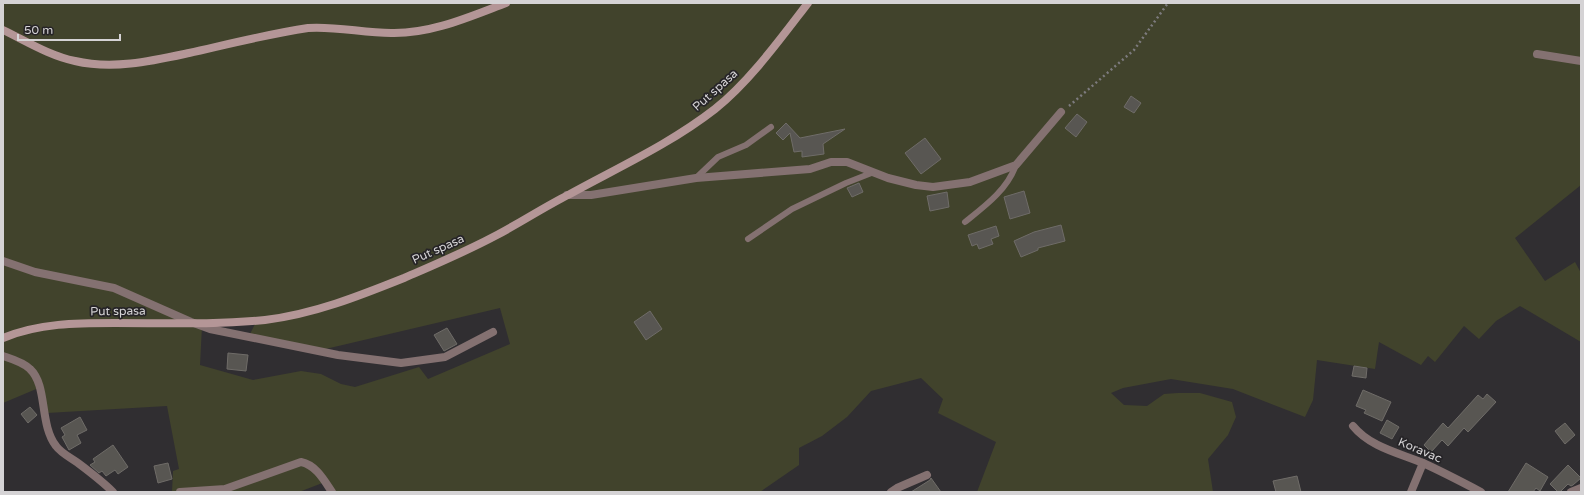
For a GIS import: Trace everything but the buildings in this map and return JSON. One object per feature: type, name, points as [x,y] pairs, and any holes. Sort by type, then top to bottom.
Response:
[{"type":"street","points":[[3,30],[52,53],[74,61],[105,65],[123,64],[168,57],[308,28],[340,28],[390,34],[418,32],[446,25],[506,3]]},
{"type":"street","name":"Put spasa","points":[[3,338],[18,332],[67,324],[263,320],[298,315],[331,306],[451,258],[495,236],[567,195],[670,140],[717,107],[742,83],[808,3]]},
{"type":"street","points":[[1537,54],[1581,61]]},
{"type":"street","points":[[567,195],[591,195],[696,178],[810,169],[840,161],[847,162],[902,183],[934,187],[970,182],[1016,165],[1061,112]]},
{"type":"street","points":[[3,262],[35,272],[114,288],[191,322],[256,340],[338,355],[402,363],[445,357],[493,332]]},
{"type":"street","points":[[3,356],[19,362],[30,369],[37,378],[44,420],[49,434],[57,447],[97,477],[113,492]]},
{"type":"street","name":"Koravac","points":[[1354,426],[1362,436],[1379,446],[1424,463],[1482,492]]},
{"type":"street","points":[[180,492],[226,489],[301,462],[307,463],[313,467],[332,492]]},
{"type":"street","points":[[1411,492],[1424,463]]},
{"type":"street","points":[[891,492],[927,475]]},
{"type":"street","points":[[1571,492],[1581,488]]},
{"type":"lane","points":[[696,178],[718,157],[746,145],[771,127]]},
{"type":"lane","points":[[965,222],[990,202],[1003,188],[1013,175],[1016,165]]},
{"type":"lane","points":[[748,239],[792,210],[846,183],[874,172]]},
{"type":"path","points":[[1061,112],[1134,50],[1168,3]]},
{"type":"green space","points":[[3,3],[1581,3],[1581,185],[1515,238],[1545,281],[1575,262],[1581,273],[1581,342],[1520,306],[1496,321],[1479,339],[1464,326],[1435,362],[1428,356],[1421,365],[1379,342],[1375,369],[1317,360],[1313,400],[1305,417],[1233,389],[1171,379],[1123,388],[1111,393],[1124,405],[1147,406],[1164,394],[1178,393],[1200,393],[1232,402],[1236,417],[1228,435],[1208,459],[1213,492],[977,492],[996,442],[938,413],[943,399],[921,378],[871,391],[847,417],[822,436],[799,448],[799,465],[760,492],[332,492],[325,482],[299,492],[172,492],[173,471],[179,469],[167,406],[47,413],[41,387],[3,403]],"holes":[[[500,308],[510,344],[428,379],[419,367],[355,387],[341,384],[321,374],[301,371],[253,380],[200,365],[202,326],[255,324],[248,338],[317,351]]]}]
